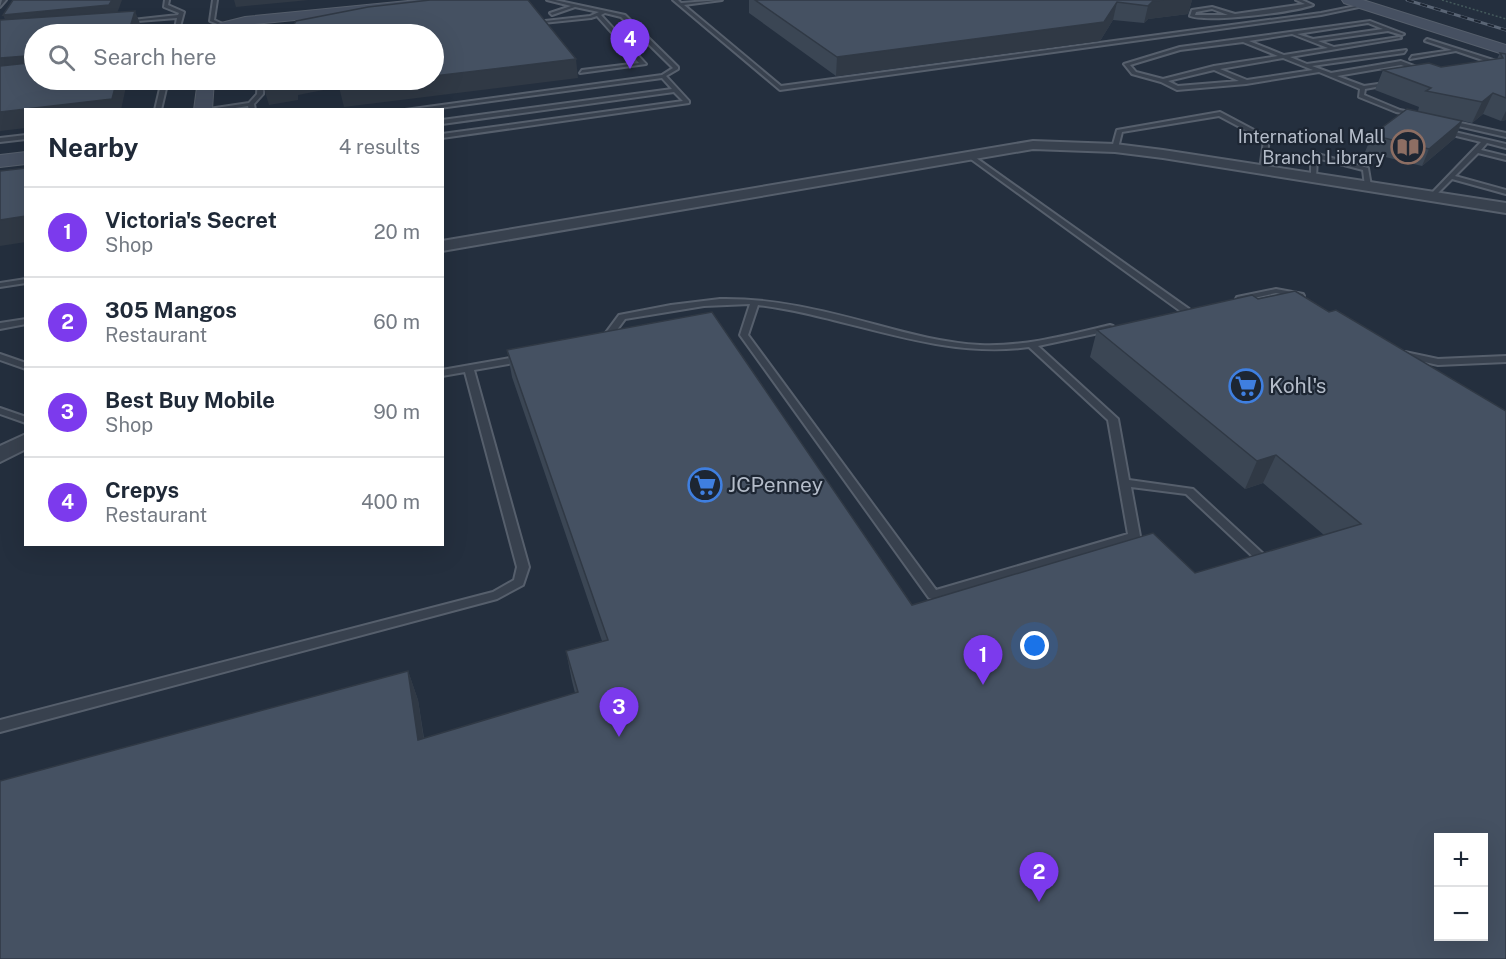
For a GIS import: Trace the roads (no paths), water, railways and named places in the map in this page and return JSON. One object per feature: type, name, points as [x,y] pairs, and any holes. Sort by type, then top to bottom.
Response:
[{"type":"main road","points":[[235,24],[375,4],[417,10],[459,0]]},
{"type":"main road","points":[[1348,0],[1368,3],[1506,43]]},
{"type":"main road","points":[[1368,3],[1505,61]]},
{"type":"main road","points":[[204,108],[205,90]]},
{"type":"main road","points":[[0,161],[24,158]]},
{"type":"street","points":[[444,246],[1033,145],[1114,148],[1506,208]]},
{"type":"street","points":[[0,455],[24,441]]},
{"type":"lane","points":[[167,0],[166,6],[182,12],[178,24]]},
{"type":"lane","points":[[213,24],[215,0]]},
{"type":"lane","points":[[423,108],[663,76],[676,68],[623,16],[549,0]]},
{"type":"lane","points":[[678,2],[720,0]]},
{"type":"lane","points":[[1233,15],[1212,8],[1194,11],[1192,16],[1214,18],[1311,5],[1298,0]]},
{"type":"lane","points":[[678,2],[780,88],[1310,16],[1368,3]]},
{"type":"lane","points":[[552,14],[576,6]]},
{"type":"lane","points":[[545,22],[605,12]]},
{"type":"lane","points":[[582,72],[643,64],[598,14]]},
{"type":"lane","points":[[113,22],[180,16]]},
{"type":"lane","points":[[1320,71],[1246,82],[1177,88],[1163,81],[1134,73],[1127,64],[1180,49],[1385,20]]},
{"type":"lane","points":[[1163,81],[1214,68],[1400,36],[1389,29],[1368,22]]},
{"type":"lane","points":[[1312,40],[1389,29]]},
{"type":"lane","points":[[1293,33],[1384,66]]},
{"type":"lane","points":[[1243,40],[1362,88],[1395,82]]},
{"type":"lane","points":[[1427,40],[1505,61]]},
{"type":"lane","points":[[1412,58],[1458,50]]},
{"type":"lane","points":[[1306,65],[1404,51]]},
{"type":"lane","points":[[1481,68],[1505,61]]},
{"type":"lane","points":[[1330,75],[1401,63],[1427,75],[1416,79]]},
{"type":"lane","points":[[1214,68],[1246,82]]},
{"type":"lane","points":[[444,136],[687,102],[663,76]]},
{"type":"lane","points":[[1362,88],[1361,96],[1398,111],[1421,116]]},
{"type":"lane","points":[[158,108],[163,90]]},
{"type":"lane","points":[[235,108],[251,107],[260,90]]},
{"type":"lane","points":[[444,122],[675,90]]},
{"type":"lane","points":[[1114,148],[1119,131],[1220,114],[1267,139],[1263,170]]},
{"type":"lane","points":[[1444,121],[1506,135]]},
{"type":"lane","points":[[1489,132],[1506,128]]},
{"type":"lane","points":[[1434,129],[1506,146]]},
{"type":"lane","points":[[0,140],[24,137]]},
{"type":"lane","points":[[1432,196],[1486,141]]},
{"type":"lane","points":[[1477,151],[1506,158]]},
{"type":"lane","points":[[1313,178],[1314,155],[1366,169],[1368,186]]},
{"type":"lane","points":[[969,156],[1186,311]]},
{"type":"lane","points":[[1451,177],[1506,192]]},
{"type":"lane","points":[[0,285],[24,281]]},
{"type":"lane","points":[[1228,302],[1276,291],[1297,294],[1307,300]]},
{"type":"lane","points":[[591,344],[608,336],[622,317],[727,301],[754,302],[963,346],[1010,348],[1116,327]]},
{"type":"lane","points":[[754,302],[744,335],[933,594],[1134,536],[1113,419],[1031,345]]},
{"type":"lane","points":[[1176,314],[1196,309]]},
{"type":"lane","points":[[0,326],[24,321]]},
{"type":"lane","points":[[1390,349],[1411,357],[1437,362],[1506,359]]},
{"type":"lane","points":[[444,373],[470,370],[536,356]]},
{"type":"lane","points":[[0,357],[24,365]]},
{"type":"lane","points":[[0,726],[497,595],[519,582],[523,567],[470,370]]},
{"type":"lane","points":[[0,411],[24,419]]},
{"type":"lane","points":[[1125,483],[1189,491],[1269,566]]},
{"type":"railway","points":[[1407,0],[1506,30]]},
{"type":"place","name":"Crepys","points":[[630,69]]},
{"type":"place","name":"International Mall Branch Library","points":[[1408,147]]},
{"type":"place","name":"Kohl's","points":[[1246,386]]},
{"type":"place","name":"JCPenney","points":[[705,485]]},
{"type":"place","name":"Victoria's Secret","points":[[983,685]]},
{"type":"place","name":"Best Buy Mobile","points":[[619,737]]},
{"type":"place","name":"305 Mangos","points":[[1039,902]]}]
